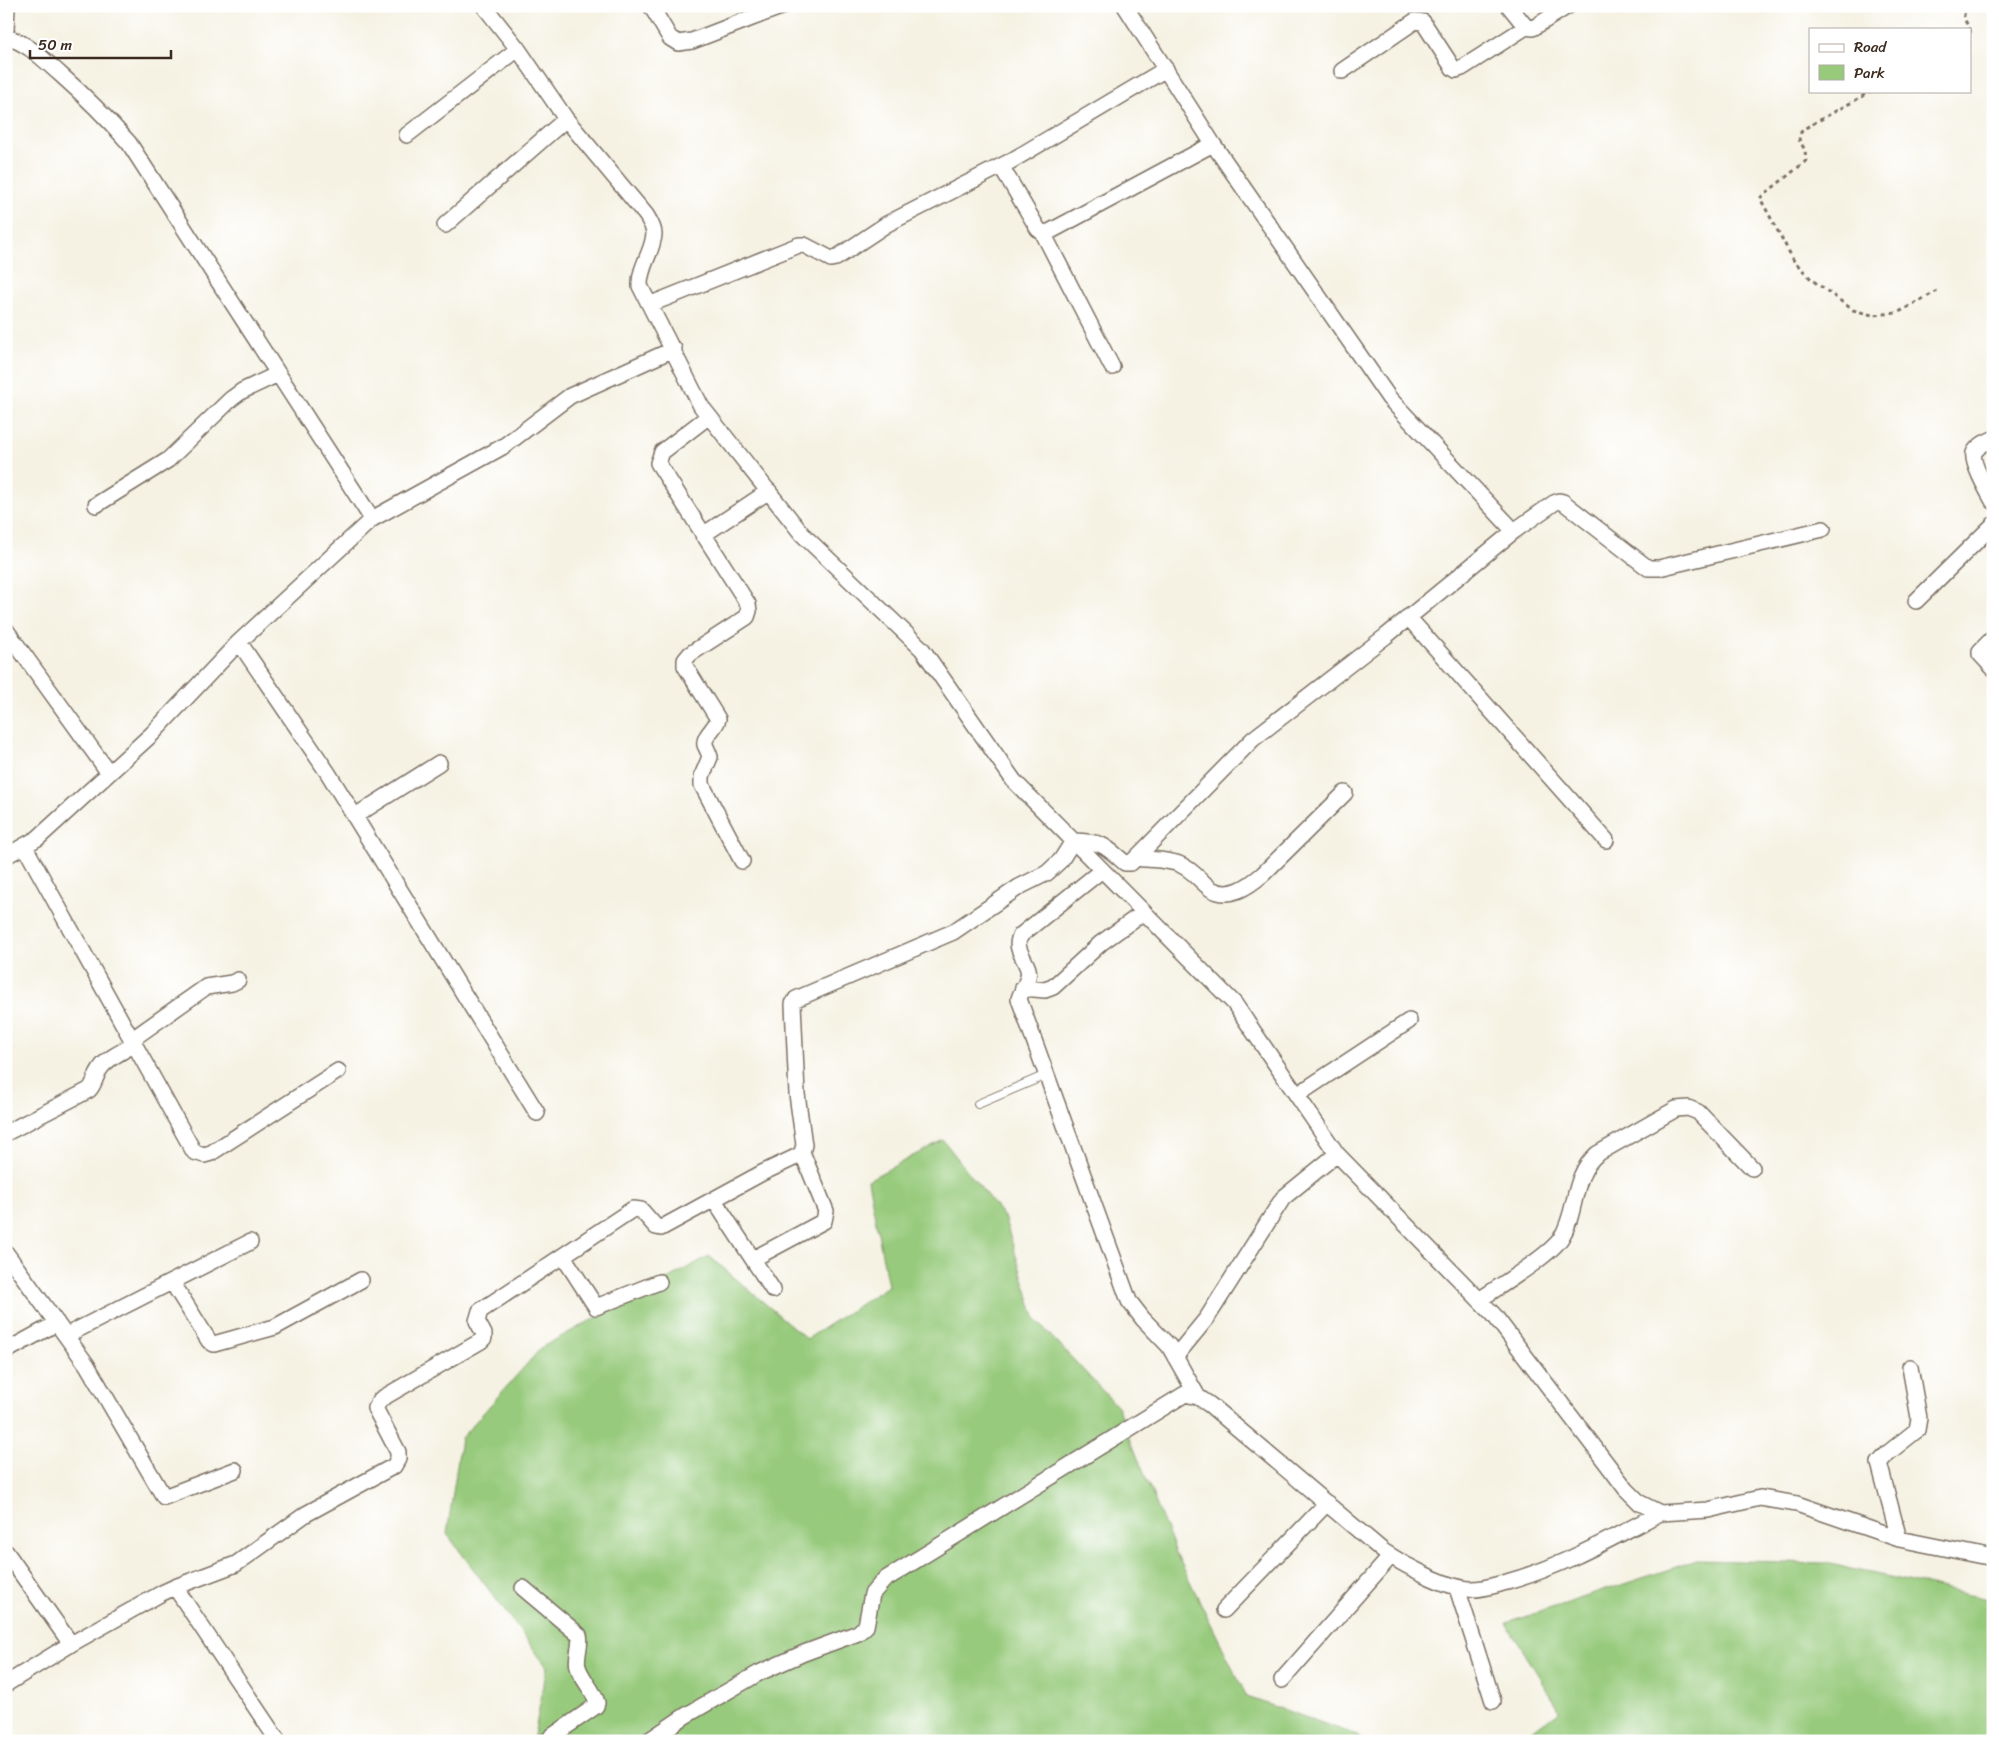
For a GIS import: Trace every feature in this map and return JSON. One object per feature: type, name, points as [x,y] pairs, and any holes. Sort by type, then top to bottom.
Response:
[{"type":"street","points":[[6,30],[7,6]]},
{"type":"street","points":[[484,6],[518,49],[566,118],[646,215],[652,226],[654,233],[640,278],[640,286],[651,304],[702,406],[802,534],[922,649],[1014,781],[1234,1003],[1337,1154],[1494,1315],[1626,1489],[1640,1503],[1660,1513]]},
{"type":"street","points":[[651,6],[670,38],[678,43],[692,41],[783,6]]},
{"type":"street","points":[[1125,6],[1213,144],[1389,398],[1514,531]]},
{"type":"street","points":[[1509,6],[1526,27]]},
{"type":"street","points":[[1342,71],[1415,20],[1423,22],[1456,70],[1526,27],[1533,28],[1568,6]]},
{"type":"street","points":[[6,37],[18,40],[34,51],[92,103],[129,143],[372,519]]},
{"type":"street","points":[[407,136],[518,49]]},
{"type":"street","points":[[651,304],[799,244],[831,259],[836,258],[887,224],[1001,166],[1166,69]]},
{"type":"street","points":[[445,225],[566,118]]},
{"type":"street","points":[[1043,233],[1050,232],[1213,144]]},
{"type":"street","points":[[1001,166],[1038,229],[1043,233],[1112,367]]},
{"type":"street","points":[[6,856],[38,838],[152,734],[239,642],[372,519],[504,446],[570,396],[674,349]]},
{"type":"street","points":[[96,506],[168,460],[231,399],[242,391],[278,374]]},
{"type":"street","points":[[710,416],[662,452],[658,464],[748,604],[749,611],[747,617],[690,654],[685,660],[684,666],[718,719],[716,725],[705,739],[710,757],[702,776],[702,785],[742,861]]},
{"type":"street","points":[[1993,439],[1974,451],[1973,457],[1982,481],[1993,501]]},
{"type":"street","points":[[703,534],[769,491]]},
{"type":"street","points":[[1073,841],[1097,842],[1104,845],[1125,863],[1131,863],[1253,739],[1514,531],[1554,503],[1564,502],[1648,568],[1659,568],[1823,529]]},
{"type":"street","points":[[1916,601],[1993,525]]},
{"type":"street","points":[[1408,617],[1606,840]]},
{"type":"street","points":[[6,630],[109,773]]},
{"type":"street","points":[[1993,638],[1980,651],[1980,654],[1993,668]]},
{"type":"street","points":[[239,642],[328,773],[537,1113]]},
{"type":"street","points":[[354,816],[439,763]]},
{"type":"street","points":[[1136,858],[1178,863],[1212,889],[1219,892],[1238,892],[1251,885],[1263,874],[1345,793]]},
{"type":"street","points":[[6,1684],[71,1644],[174,1587],[236,1564],[306,1514],[394,1466],[398,1459],[398,1452],[376,1408],[380,1400],[481,1341],[484,1338],[484,1334],[477,1321],[480,1311],[633,1209],[641,1210],[656,1227],[661,1228],[762,1173],[798,1156],[802,1152],[804,1145],[797,1094],[793,1004],[796,999],[953,932],[1019,887],[1047,873],[1061,860],[1073,841]]},
{"type":"street","points":[[25,846],[191,1148],[198,1154],[211,1153],[338,1071]]},
{"type":"street","points":[[1102,870],[1021,935],[1017,944],[1029,974],[1019,999],[1130,1301],[1143,1320],[1168,1346],[1198,1397]]},
{"type":"street","points":[[1023,988],[1045,990],[1053,987],[1101,943],[1144,912]]},
{"type":"street","points":[[6,1133],[89,1090],[95,1082],[100,1068],[105,1063],[206,987],[232,984],[238,980]]},
{"type":"street","points":[[1297,1095],[1409,1021]]},
{"type":"street","points":[[1479,1300],[1554,1247],[1558,1242],[1565,1228],[1582,1171],[1588,1162],[1597,1154],[1676,1109],[1688,1108],[1698,1112],[1752,1168]]},
{"type":"street","points":[[753,1259],[824,1221],[826,1217],[826,1211],[802,1152]]},
{"type":"street","points":[[1175,1357],[1207,1318],[1283,1198],[1337,1154]]},
{"type":"street","points":[[714,1200],[773,1290]]},
{"type":"street","points":[[67,1335],[250,1242]]},
{"type":"street","points":[[6,1254],[88,1365],[164,1497],[235,1470]]},
{"type":"street","points":[[563,1256],[596,1307],[658,1282]]},
{"type":"street","points":[[172,1282],[209,1341],[214,1344],[275,1327],[361,1280]]},
{"type":"street","points":[[6,1351],[57,1323]]},
{"type":"street","points":[[1899,1539],[1879,1463],[1881,1459],[1917,1430],[1919,1425],[1910,1367]]},
{"type":"street","points":[[648,1741],[685,1716],[759,1673],[804,1653],[858,1633],[866,1626],[872,1594],[884,1580],[1185,1394],[1198,1397],[1210,1404],[1391,1556],[1457,1588],[1489,1587],[1527,1576],[1580,1554],[1660,1513],[1708,1510],[1760,1498],[1797,1504],[1899,1539],[1993,1558]]},
{"type":"street","points":[[1224,1610],[1327,1503]]},
{"type":"street","points":[[6,1552],[71,1644]]},
{"type":"street","points":[[1282,1680],[1391,1556]]},
{"type":"street","points":[[174,1587],[278,1741]]},
{"type":"street","points":[[523,1588],[579,1635],[581,1640],[578,1668],[597,1703],[596,1706],[548,1741]]},
{"type":"street","points":[[1457,1588],[1493,1701]]},
{"type":"lane","points":[[978,1104],[1046,1075]]},
{"type":"path","points":[[1968,6],[1963,12],[1963,17],[1969,28]]},
{"type":"path","points":[[1870,92],[1801,132],[1799,140],[1805,150],[1806,161],[1760,198],[1794,261],[1812,280],[1853,310],[1872,315],[1897,313],[1937,291]]},
{"type":"green space","points":[[943,1140],[1004,1217],[1036,1320],[1117,1406],[1176,1553],[1247,1697],[1357,1735],[1364,1741],[533,1741],[547,1667],[447,1534],[461,1438],[542,1347],[709,1256],[807,1339],[888,1286],[868,1180]]},
{"type":"green space","points":[[1697,1560],[1825,1563],[1993,1600],[1993,1741],[1519,1741],[1560,1710],[1506,1623]]}]
